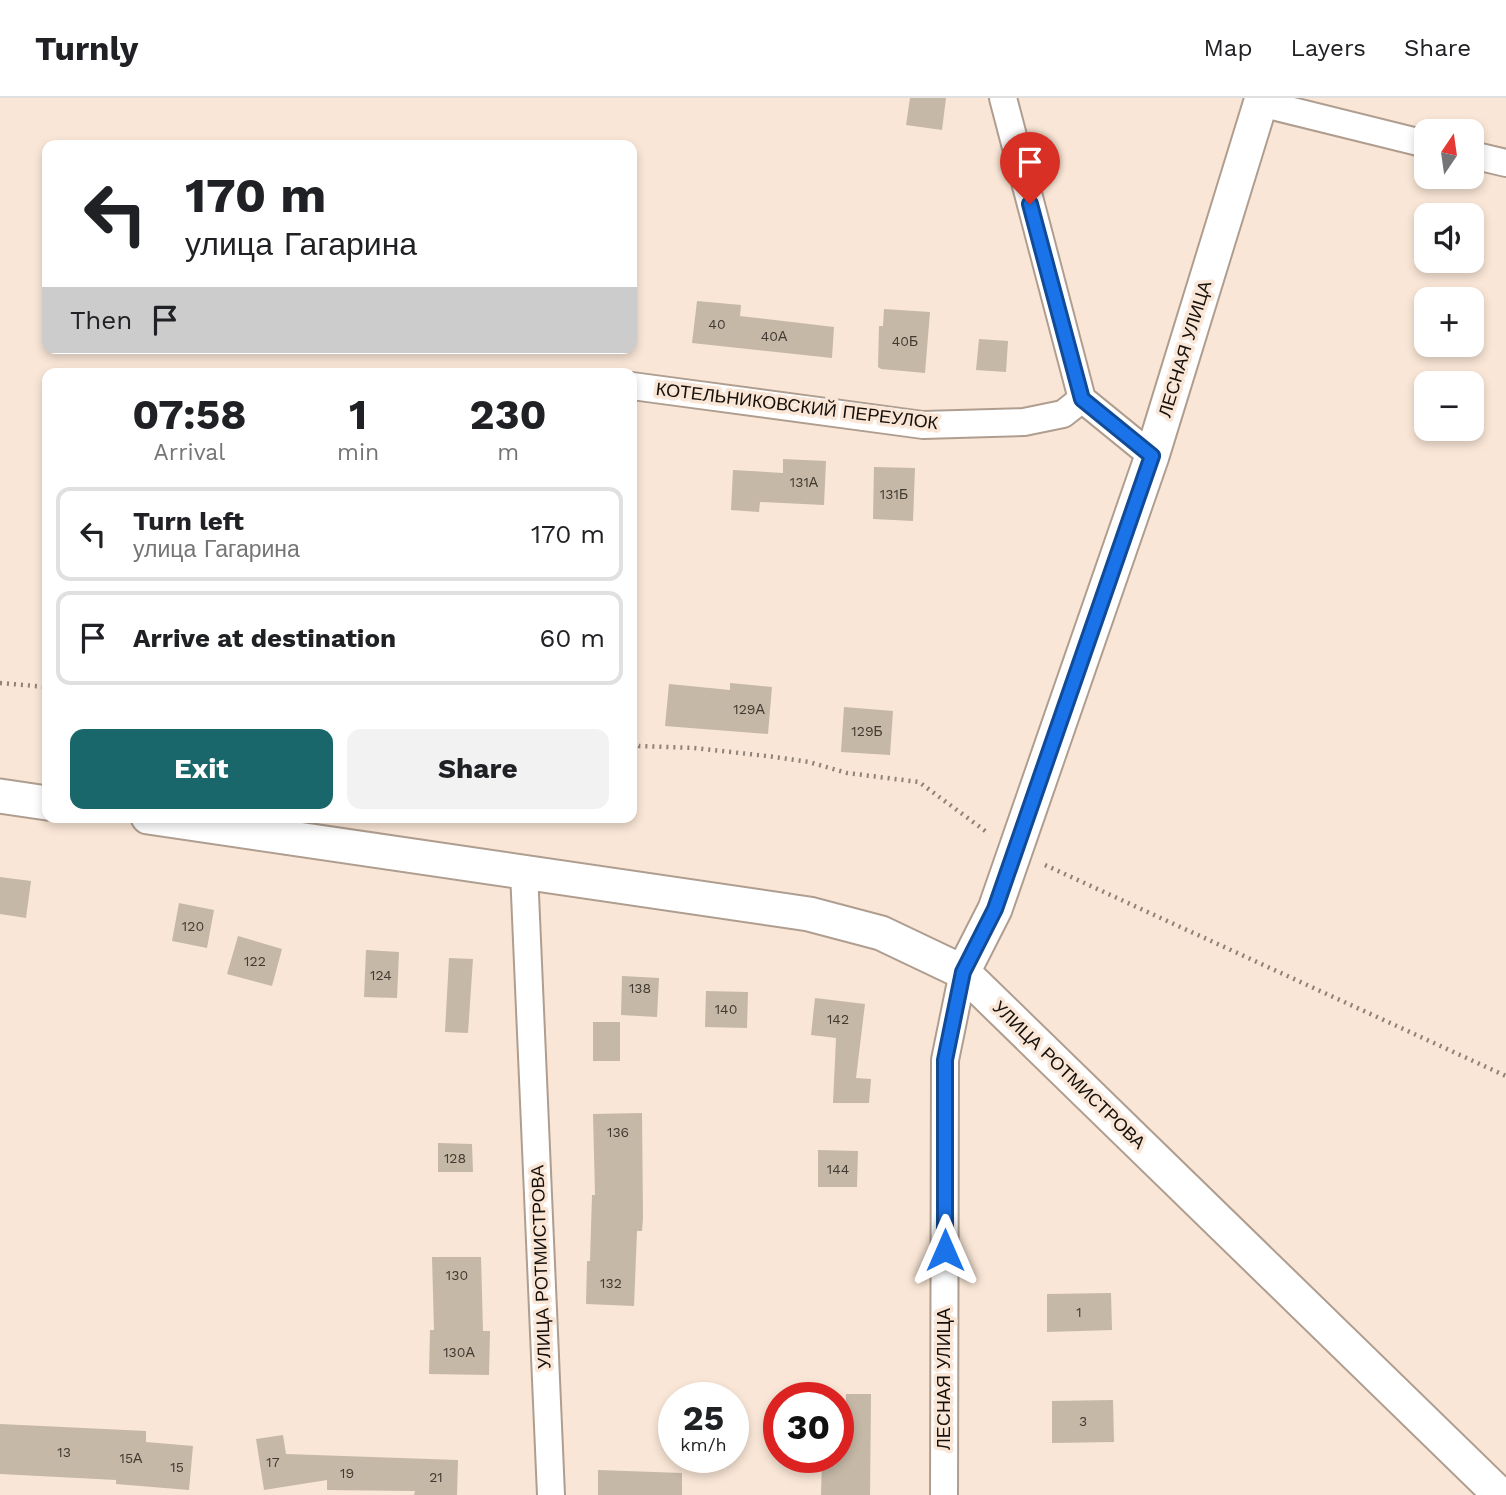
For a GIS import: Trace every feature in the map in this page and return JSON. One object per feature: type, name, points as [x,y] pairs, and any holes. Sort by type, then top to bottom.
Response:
[{"type":"street","points":[[1003,98],[1082,399],[1152,456]]},
{"type":"street","points":[[1261,101],[1414,141]]},
{"type":"street","name":"ЛЕСНАЯ УЛИЦА","points":[[944,1495],[945,1060],[963,972],[995,909],[1152,456],[1261,101]]},
{"type":"street","points":[[1484,158],[1506,163]]},
{"type":"street","name":"КОТЕЛЬНИКОВСКИЙ ПЕРЕУЛОК","points":[[637,387],[923,425],[1024,422],[1063,414],[1082,399]]},
{"type":"street","points":[[0,796],[42,802]]},
{"type":"street","name":"УЛИЦА РОТМИСТРОВА","points":[[190,823],[809,914],[881,933],[963,972],[1500,1495]]},
{"type":"street","name":"УЛИЦА РОТМИСТРОВА","points":[[524,871],[551,1495]]},
{"type":"path","points":[[0,683],[42,687]]},
{"type":"path","points":[[637,745],[766,756],[809,762],[847,773],[919,782],[959,814],[1015,851],[1506,1076]]},
{"type":"building","points":[[910,98],[946,98],[942,130],[906,125]]},
{"type":"building","points":[[697,301],[741,305],[740,316],[834,327],[832,358],[692,343]]},
{"type":"building","points":[[884,309],[930,312],[925,373],[878,367],[879,326],[883,326]]},
{"type":"building","points":[[979,339],[1008,341],[1006,372],[976,370]]},
{"type":"building","points":[[783,459],[826,461],[824,505],[760,502],[759,512],[731,510],[733,470],[783,473]]},
{"type":"building","points":[[874,467],[915,468],[913,521],[873,519]]},
{"type":"building","points":[[730,683],[772,687],[768,734],[665,726],[669,684],[730,690]]},
{"type":"building","points":[[844,707],[893,711],[890,755],[841,752]]},
{"type":"building","points":[[0,877],[31,881],[26,918],[0,914]]},
{"type":"building","points":[[179,903],[214,910],[207,948],[172,941]]},
{"type":"building","points":[[238,936],[282,949],[272,986],[227,974]]},
{"type":"building","points":[[366,950],[399,952],[397,998],[364,997]]},
{"type":"building","points":[[449,958],[473,959],[468,1033],[445,1032]]},
{"type":"building","points":[[622,976],[659,978],[657,1017],[621,1015]]},
{"type":"building","points":[[706,991],[748,992],[747,1028],[705,1027]]},
{"type":"building","points":[[815,998],[865,1004],[856,1078],[871,1079],[869,1103],[833,1103],[836,1038],[811,1035]]},
{"type":"building","points":[[593,1022],[620,1022],[620,1061],[593,1061]]},
{"type":"building","points":[[642,1113],[643,1218],[642,1231],[637,1231],[634,1306],[586,1304],[592,1195],[595,1195],[593,1114]]},
{"type":"building","points":[[438,1143],[472,1144],[473,1172],[438,1172]]},
{"type":"building","points":[[818,1150],[858,1151],[857,1187],[818,1187]]},
{"type":"building","points":[[432,1257],[481,1257],[483,1331],[490,1331],[489,1375],[429,1374],[430,1330],[434,1330]]},
{"type":"building","points":[[1111,1293],[1112,1330],[1047,1332],[1047,1294]]},
{"type":"building","points":[[854,1394],[871,1394],[870,1495],[821,1495],[822,1473],[854,1473]]},
{"type":"building","points":[[1113,1400],[1114,1442],[1052,1443],[1052,1401]]},
{"type":"building","points":[[0,1424],[146,1431],[146,1442],[193,1446],[189,1490],[116,1484],[116,1480],[0,1474]]},
{"type":"building","points":[[283,1435],[286,1454],[458,1460],[457,1495],[414,1495],[415,1491],[327,1490],[327,1480],[264,1490],[256,1439]]},
{"type":"building","points":[[598,1470],[682,1473],[682,1495],[598,1495]]},
{"type":"route","points":[[945,1250],[945,1060],[963,972],[995,909],[1152,456],[1082,399],[1030,204]]}]
